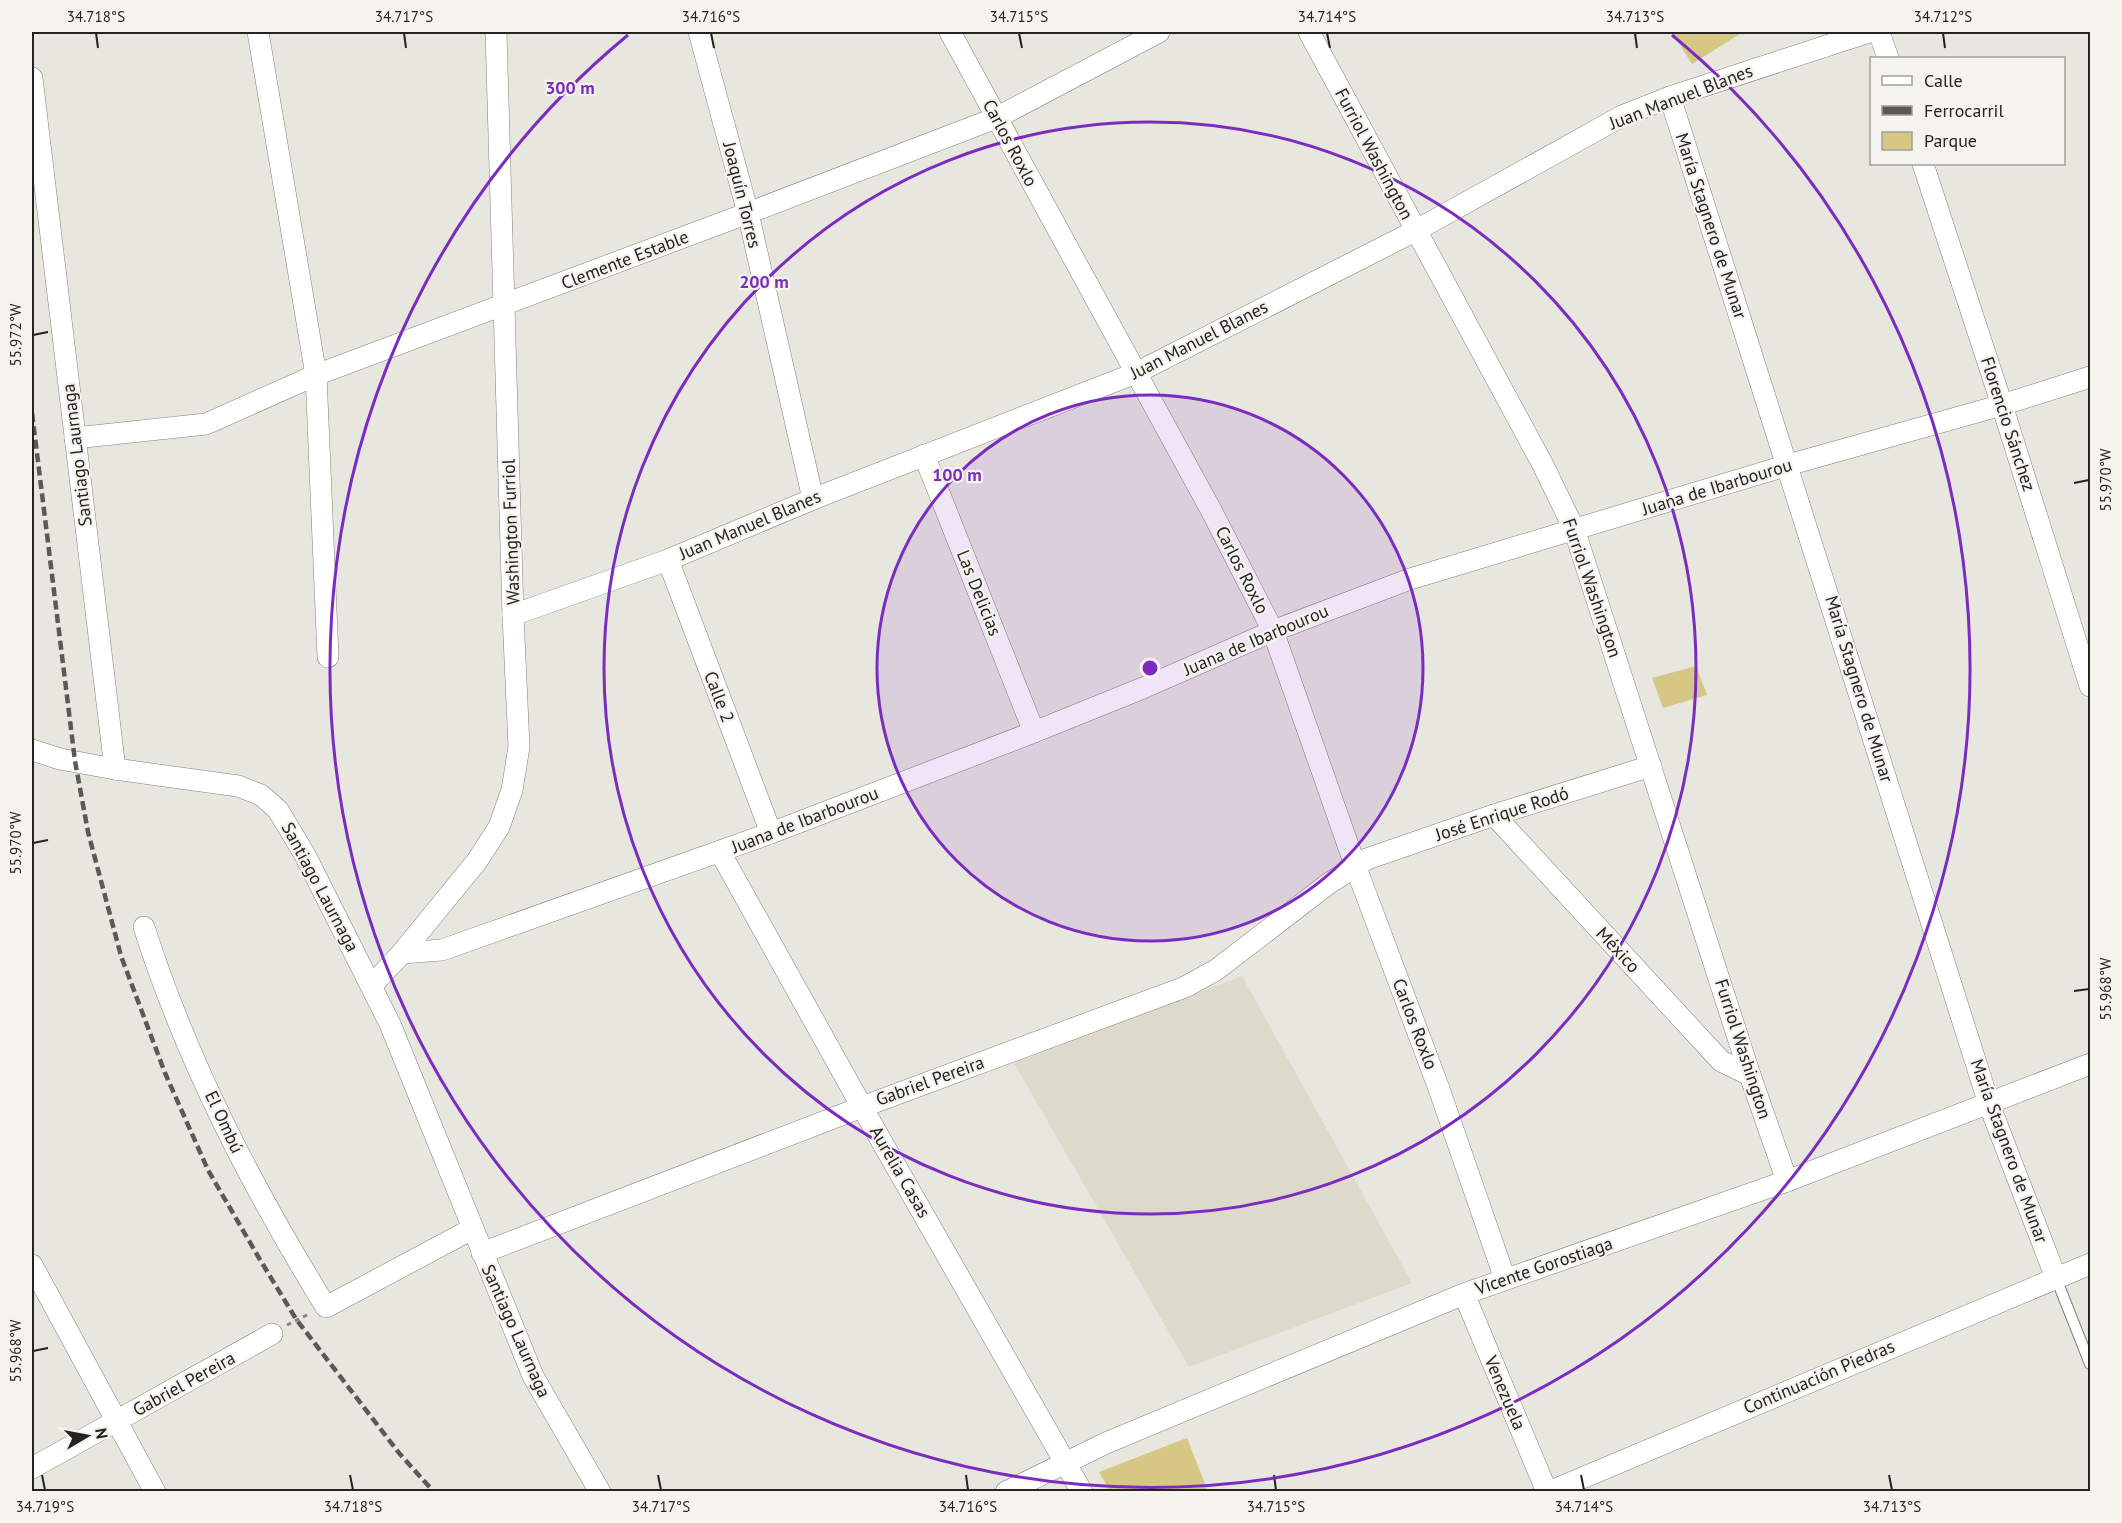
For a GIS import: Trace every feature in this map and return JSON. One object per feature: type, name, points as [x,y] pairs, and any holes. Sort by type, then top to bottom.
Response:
[{"type":"street","points":[[258,32],[316,375],[328,657]]},
{"type":"street","name":"Washington Furriol","points":[[372,985],[402,953],[477,861],[499,827],[512,790],[519,747],[496,32]]},
{"type":"street","name":"Joaquín Torres","points":[[699,32],[748,213],[813,499]]},
{"type":"street","name":"Carlos Roxlo","points":[[950,32],[1211,510],[1273,631],[1355,866],[1438,1086],[1505,1279]]},
{"type":"street","name":"Clemente Estable","points":[[75,438],[206,423],[316,375],[996,118],[1159,32]]},
{"type":"street","name":"Furriol Washington","points":[[1309,32],[1543,465],[1574,529],[1750,1074],[1787,1181]]},
{"type":"street","name":"Juan Manuel Blanes","points":[[513,615],[668,560],[813,499],[1136,373],[1415,231],[1622,116],[1670,97],[1869,32]]},
{"type":"street","points":[[1879,32],[1888,57]]},
{"type":"street","name":"Santiago Laurnaga","points":[[32,78],[115,769],[238,786],[261,795],[278,810],[305,855],[390,1024],[532,1376],[600,1491]]},
{"type":"street","name":"María Stagnero de Munar","points":[[1670,97],[1989,1104],[2056,1278]]},
{"type":"street","name":"Florencio Sánchez","points":[[1923,165],[2091,686]]},
{"type":"street","name":"Juana de Ibarbourou","points":[[402,953],[442,950],[720,852],[1034,732],[1143,688],[1273,631],[1410,579],[2091,377]]},
{"type":"street","name":"Las Delicias","points":[[924,455],[1034,732]]},
{"type":"street","name":"Calle 2","points":[[668,560],[771,833]]},
{"type":"street","points":[[32,750],[60,759],[115,769]]},
{"type":"street","name":"José Enrique Rodó","points":[[1355,866],[1367,859],[1494,815],[1651,766]]},
{"type":"street","name":"México","points":[[1494,815],[1721,1061],[1750,1074]]},
{"type":"street","name":"Aurelia Casas","points":[[720,852],[862,1107],[1082,1491]]},
{"type":"street","name":"Gabriel Pereira","points":[[482,1253],[862,1107],[1185,987],[1216,970],[1355,866]]},
{"type":"street","name":"El Ombú","points":[[144,927],[163,986],[234,1146],[279,1231],[326,1307]]},
{"type":"street","name":"Vicente Gorostiaga","points":[[1006,1491],[1066,1461],[1464,1294],[1787,1181],[2091,1064]]},
{"type":"street","points":[[326,1307],[472,1229]]},
{"type":"street","name":"Continuación Piedras","points":[[1548,1491],[2091,1264]]},
{"type":"street","points":[[32,1265],[155,1491]]},
{"type":"street","name":"Venezuela","points":[[1464,1294],[1548,1491]]},
{"type":"street","name":"Gabriel Pereira","points":[[32,1468],[272,1334]]},
{"type":"lane","points":[[2056,1278],[2091,1364]]},
{"type":"path","points":[[272,1334],[296,1319],[326,1307]]},
{"type":"shaded area","points":[[1242,976],[1412,1283],[1189,1367],[1014,1063]]},
{"type":"green space","points":[[1672,32],[1743,32],[1692,64]]},
{"type":"green space","points":[[1696,666],[1707,695],[1663,708],[1652,678]]},
{"type":"green space","points":[[1187,1438],[1208,1491],[1110,1491],[1099,1472]]},
{"type":"railway","points":[[32,413],[75,761],[88,832],[121,956],[165,1073],[208,1170],[259,1258],[296,1319],[399,1453],[434,1492]]}]
